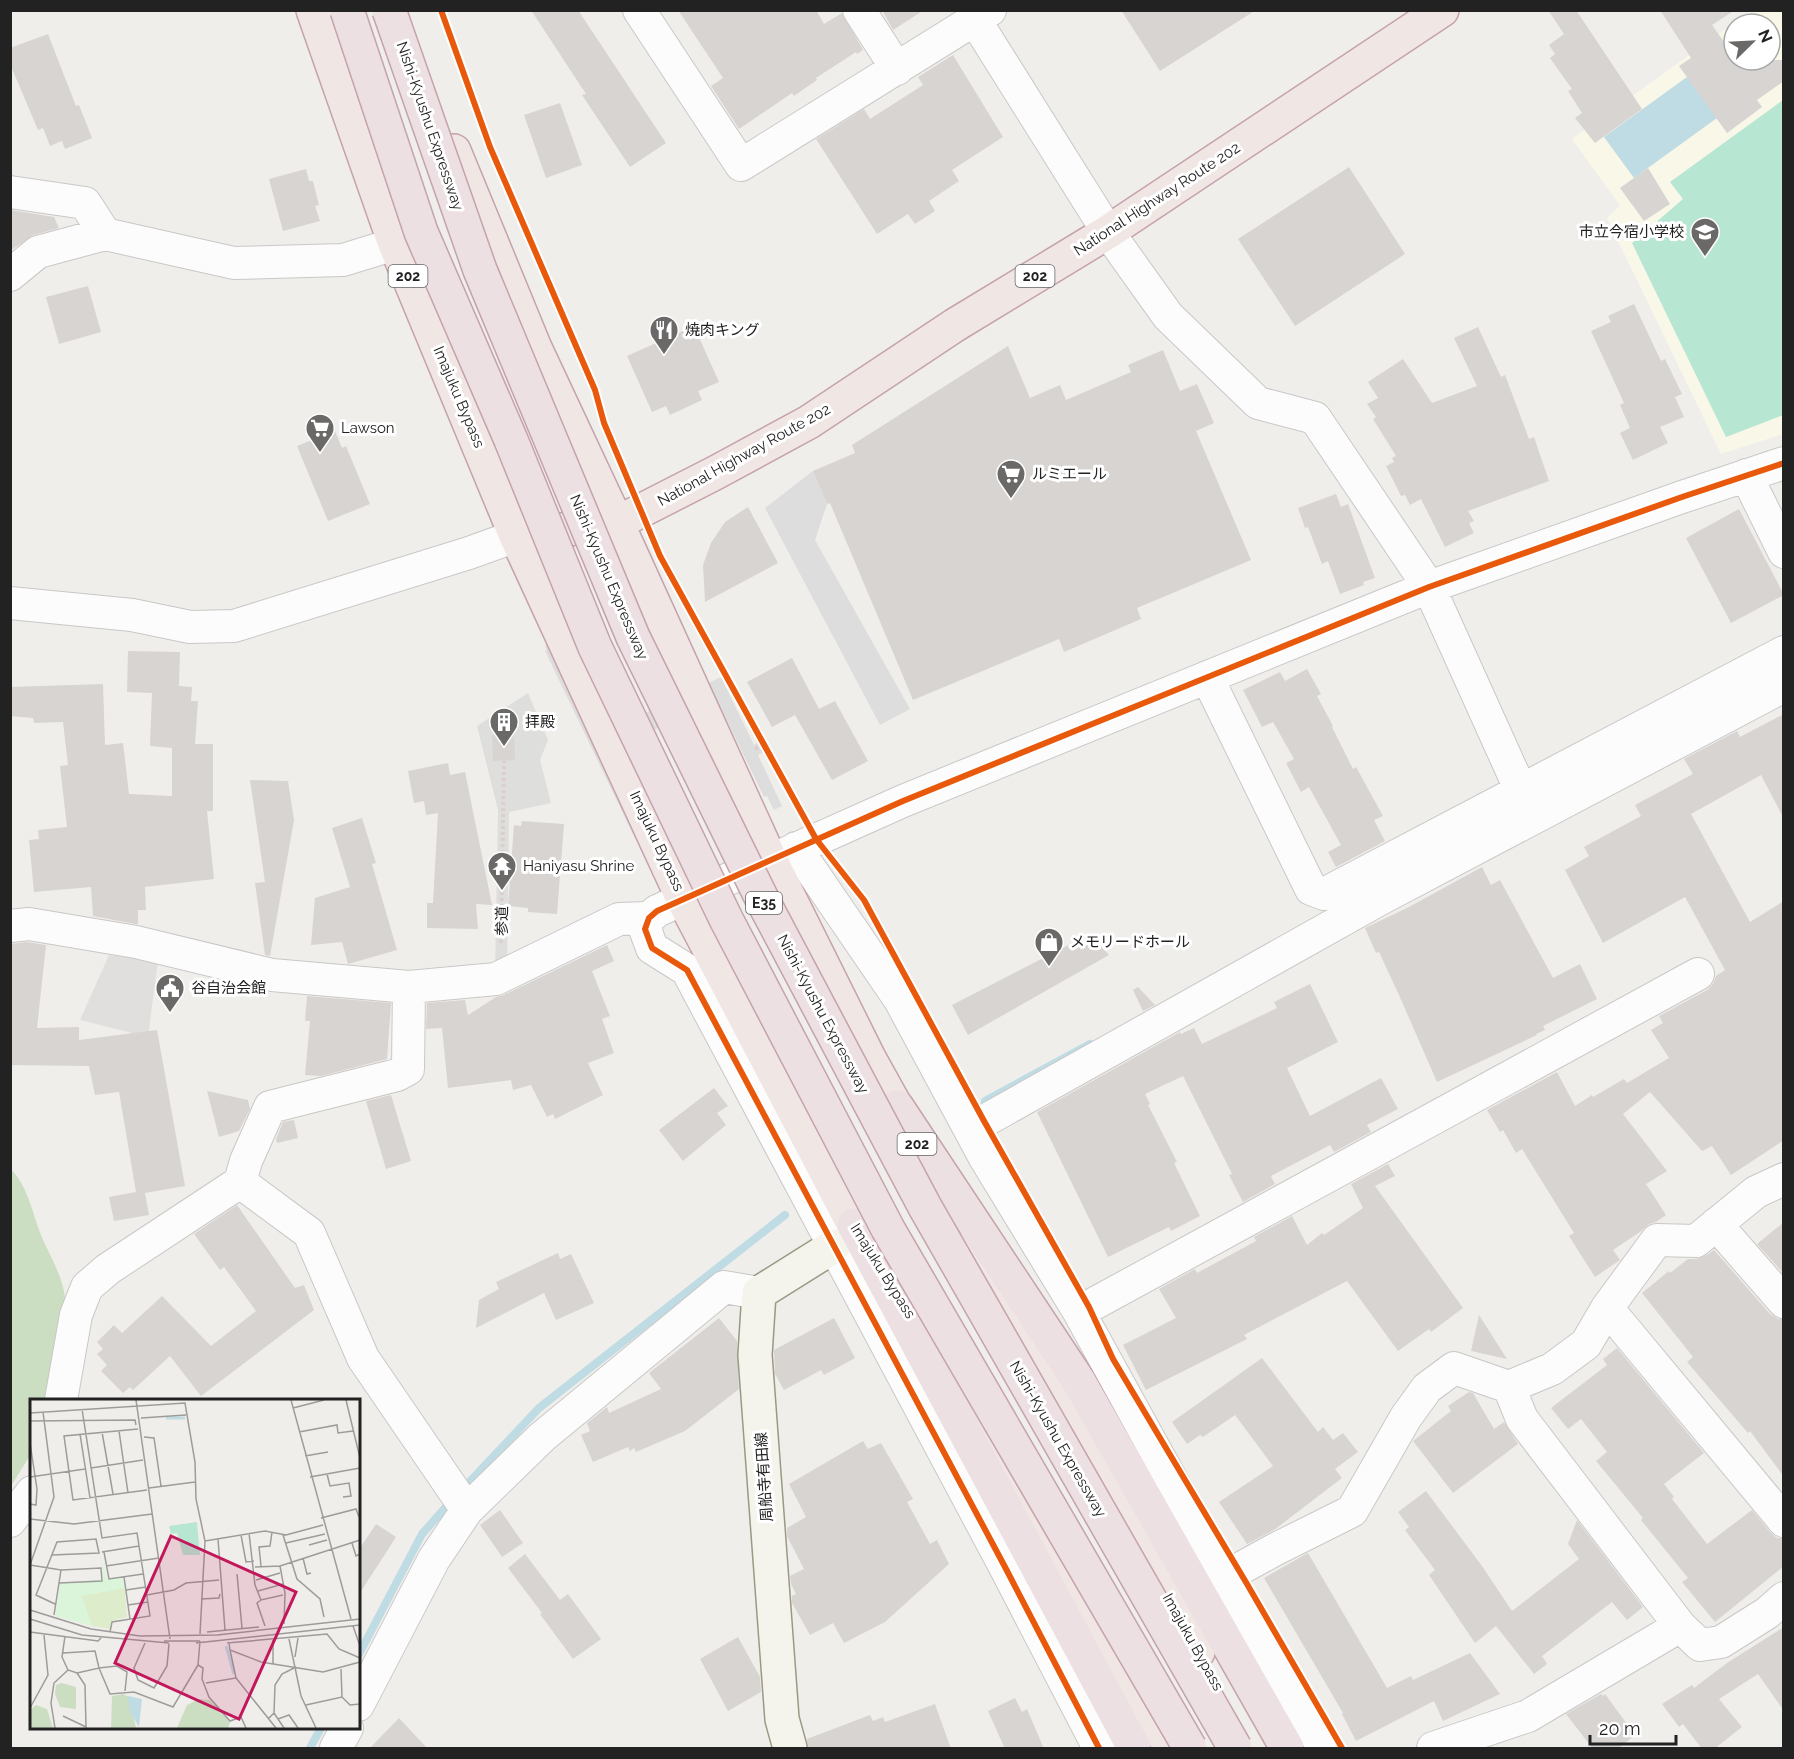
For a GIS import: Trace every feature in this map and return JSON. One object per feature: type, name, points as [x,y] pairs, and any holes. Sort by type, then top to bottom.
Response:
[{"type":"highway","name":"Imajuku Bypass","points":[[313,10],[395,244],[516,536],[684,901],[844,1236],[1007,1468],[1171,1749]]},
{"type":"highway","name":"E35","points":[[347,10],[421,232],[511,440],[595,647],[726,918],[888,1229],[1190,1749]]},
{"type":"highway","name":"Nishi-Kyushu Expressway","points":[[389,10],[480,270],[633,636],[649,669],[765,905],[925,1207],[1235,1749]]},
{"type":"highway","name":"Imajuku Bypass","points":[[405,10],[455,156],[535,348],[617,523],[783,854],[869,1058],[1252,1749]]},
{"type":"highway","name":"National Highway Route 202","points":[[617,523],[716,473],[809,422],[954,325],[1108,232],[1442,10]]},
{"type":"highway","name":"202","points":[[516,536],[617,523]]},
{"type":"highway","points":[[897,1107],[1078,1380],[1287,1749]]},
{"type":"highway","points":[[844,1236],[999,1496],[1134,1749]]},
{"type":"main road","points":[[759,1293],[844,1236]]},
{"type":"main road","name":"周船寺有田線","points":[[759,1293],[756,1367],[782,1719],[790,1749]]},
{"type":"street","points":[[639,10],[741,165],[983,15],[1108,232],[1168,316],[1258,403],[1315,418],[1429,587],[1521,791]]},
{"type":"street","points":[[859,10],[897,69]]},
{"type":"street","points":[[10,192],[85,203],[105,234]]},
{"type":"street","points":[[10,275],[38,252],[105,234],[234,263],[343,260],[395,244]]},
{"type":"street","points":[[1094,1747],[844,1236],[687,970],[652,948],[645,929],[649,918],[657,912],[903,801],[1429,587],[1784,463]]},
{"type":"street","points":[[1746,475],[1784,552]]},
{"type":"street","points":[[10,603],[132,615],[190,627],[234,626],[516,536]]},
{"type":"street","points":[[1207,677],[1311,889],[1324,894],[1784,652]]},
{"type":"street","points":[[970,1128],[1380,899],[1784,686]]},
{"type":"street","points":[[783,854],[900,1000],[985,1158],[1079,1312],[1225,1577],[1262,1652],[1324,1749]]},
{"type":"street","points":[[10,926],[29,924],[136,942],[272,975],[409,987],[496,979],[619,919],[649,918]]},
{"type":"street","points":[[1079,1312],[1698,974]]},
{"type":"street","points":[[61,1399],[76,1315],[87,1287],[108,1269],[240,1182],[246,1161],[270,1107],[397,1075],[408,1069],[409,987]]},
{"type":"street","points":[[1225,1577],[1352,1511],[1406,1417],[1427,1388],[1455,1368],[1509,1387],[1552,1369],[1586,1344],[1608,1308],[1657,1240],[1696,1241],[1756,1192],[1784,1179]]},
{"type":"street","points":[[240,1182],[309,1233],[363,1358],[467,1510]]},
{"type":"street","points":[[1716,1224],[1784,1302]]},
{"type":"street","points":[[360,1701],[434,1559],[467,1510],[542,1437],[723,1287],[759,1293]]},
{"type":"street","points":[[1608,1308],[1784,1521]]},
{"type":"street","points":[[1509,1387],[1522,1419],[1680,1626],[1700,1645],[1721,1641],[1767,1612],[1784,1598]]},
{"type":"street","points":[[10,1521],[30,1494]]},
{"type":"street","points":[[1433,1749],[1528,1716],[1680,1626]]},
{"type":"street","points":[[336,1749],[346,1729]]},
{"type":"path","points":[[735,692],[762,746],[750,752]]},
{"type":"shaded area","name":"市立今宿小学校","points":[[1783,11],[1783,434],[1721,454],[1607,218],[1620,206],[1572,139],[1722,32],[1722,72],[1782,72],[1782,12],[1750,12]]},
{"type":"shaded area","name":"Haniyasu Shrine","points":[[528,693],[548,740],[540,760],[551,803],[509,812],[507,973],[495,974],[498,810],[477,726]]},
{"type":"shaded area","points":[[109,955],[158,961],[148,1037],[80,1020]]},
{"type":"green space","points":[[1783,100],[1783,415],[1726,437],[1632,243],[1683,199],[1670,182]]},
{"type":"green space","points":[[11,1169],[28,1196],[41,1235],[62,1283],[65,1317],[50,1399],[30,1399],[30,1456],[11,1486]]},
{"type":"water","points":[[1687,77],[1717,118],[1634,178],[1604,137]]},
{"type":"pier","points":[[813,471],[827,504],[815,540],[910,709],[880,725],[765,508]]},
{"type":"pier","points":[[551,643],[599,735],[721,677],[754,745],[757,743],[734,695],[740,692],[768,750],[758,755],[782,806],[774,810],[767,796],[764,797],[717,700],[608,752],[665,873],[654,878],[545,651],[547,650],[545,646]]},
{"type":"building","points":[[531,10],[578,10],[666,143],[630,167],[582,95],[586,94]]},
{"type":"building","points":[[678,10],[816,10],[824,24],[842,13],[863,50],[857,54],[856,52],[816,78],[817,80],[794,96],[792,93],[739,129],[711,86],[723,78]]},
{"type":"building","points":[[882,10],[924,10],[893,30]]},
{"type":"building","points":[[1121,10],[1256,10],[1160,71]]},
{"type":"building","points":[[1548,10],[1576,10],[1642,109],[1595,143],[1575,118],[1582,113],[1568,91],[1572,89],[1550,58],[1555,54],[1549,45],[1564,34]]},
{"type":"building","points":[[1660,10],[1735,10],[1722,12],[1722,18],[1712,25],[1722,39],[1722,72],[1782,72],[1782,60],[1784,60],[1784,81],[1757,100],[1762,107],[1727,133],[1679,66],[1691,58]]},
{"type":"building","points":[[48,34],[76,106],[79,105],[92,138],[65,149],[62,141],[50,146],[43,128],[38,130],[10,64],[10,48]]},
{"type":"building","points":[[953,55],[1003,137],[952,170],[959,181],[929,201],[935,211],[915,224],[908,214],[877,234],[816,139],[864,109],[870,119],[923,85],[918,77]]},
{"type":"building","points":[[560,103],[582,165],[546,178],[524,115]]},
{"type":"building","points":[[1349,167],[1405,254],[1295,326],[1238,239]]},
{"type":"building","points":[[1648,168],[1670,204],[1644,221],[1620,188]]},
{"type":"building","points":[[306,169],[309,181],[313,181],[319,205],[315,206],[320,221],[283,231],[269,179]]},
{"type":"building","points":[[10,210],[54,217],[59,228],[33,235],[10,251]]},
{"type":"building","points":[[88,286],[101,332],[59,344],[46,297]]},
{"type":"building","points":[[1634,304],[1661,361],[1665,359],[1682,394],[1675,397],[1684,417],[1660,427],[1668,443],[1633,460],[1620,433],[1630,428],[1620,405],[1624,403],[1591,331],[1611,322],[1608,316]]},
{"type":"building","points":[[694,326],[719,382],[698,391],[702,400],[670,415],[666,406],[652,412],[627,356]]},
{"type":"building","points":[[1478,327],[1501,377],[1505,375],[1529,439],[1534,437],[1549,481],[1468,511],[1474,521],[1469,523],[1474,533],[1445,547],[1421,499],[1410,505],[1405,495],[1401,496],[1386,466],[1394,462],[1392,458],[1396,456],[1373,419],[1376,417],[1367,404],[1378,398],[1368,382],[1403,359],[1432,403],[1477,386],[1454,338]]},
{"type":"building","points":[[1008,346],[1030,398],[1060,385],[1066,400],[1131,372],[1128,365],[1163,350],[1180,391],[1197,384],[1214,423],[1196,431],[1251,560],[1137,608],[1141,619],[1064,652],[1059,639],[913,700],[830,503],[827,504],[813,471],[855,453],[852,445]]},
{"type":"building","points":[[335,431],[342,448],[346,446],[370,504],[328,521],[297,446]]},
{"type":"building","points":[[1336,494],[1341,507],[1348,504],[1375,578],[1340,594],[1328,561],[1322,564],[1298,508]]},
{"type":"building","points":[[748,507],[778,563],[705,602],[703,565],[711,543],[725,522]]},
{"type":"building","points":[[1739,509],[1784,595],[1731,623],[1686,538]]},
{"type":"building","points":[[128,651],[180,652],[179,686],[192,687],[191,701],[198,701],[195,744],[213,744],[213,811],[207,811],[214,879],[145,887],[146,910],[138,910],[138,924],[93,916],[91,887],[34,892],[29,840],[39,839],[38,830],[67,827],[60,766],[68,765],[63,722],[34,723],[33,718],[10,716],[10,687],[103,684],[105,745],[123,743],[129,794],[172,796],[172,748],[150,746],[152,693],[127,692]]},
{"type":"building","points":[[792,658],[819,709],[835,701],[868,761],[832,780],[795,715],[772,727],[747,682]]},
{"type":"building","points":[[1307,669],[1321,694],[1317,696],[1353,769],[1356,767],[1383,816],[1374,820],[1385,841],[1336,867],[1328,852],[1341,845],[1309,787],[1301,792],[1286,763],[1294,759],[1273,722],[1262,727],[1243,690],[1280,672],[1285,681]]},
{"type":"building","points":[[1784,714],[1784,819],[1761,775],[1691,814],[1750,922],[1784,901],[1784,1140],[1731,1175],[1712,1146],[1702,1151],[1650,1092],[1623,1114],[1667,1171],[1646,1184],[1666,1215],[1649,1224],[1613,1250],[1620,1260],[1595,1277],[1569,1236],[1574,1233],[1522,1149],[1516,1153],[1503,1130],[1500,1132],[1487,1110],[1557,1072],[1575,1106],[1624,1079],[1627,1083],[1669,1058],[1651,1030],[1663,1023],[1659,1016],[1707,990],[1713,984],[1716,976],[1725,970],[1685,897],[1603,943],[1565,870],[1589,856],[1584,847],[1641,816],[1635,805],[1693,774],[1684,759],[1737,731],[1740,737]]},
{"type":"building","name":"拝殿","points":[[514,734],[515,760],[493,761],[492,735]]},
{"type":"building","points":[[448,763],[450,775],[465,772],[492,905],[476,904],[478,929],[427,928],[427,903],[433,903],[438,813],[426,815],[424,801],[414,803],[408,771]]},
{"type":"building","points":[[250,780],[288,781],[294,820],[270,956],[265,955],[255,883],[265,882]]},
{"type":"building","points":[[362,818],[376,863],[372,864],[397,950],[348,964],[342,942],[311,945],[315,898],[350,887],[332,828]]},
{"type":"building","points":[[522,821],[564,824],[557,914],[528,912],[528,908],[508,906],[514,825],[521,826]]},
{"type":"building","points":[[1482,867],[1491,885],[1500,880],[1553,978],[1580,964],[1597,999],[1543,1026],[1545,1030],[1537,1035],[1437,1082],[1379,952],[1376,953],[1365,928]]},
{"type":"building","points":[[1090,934],[1109,955],[968,1035],[952,1005]]},
{"type":"building","points":[[27,942],[46,945],[37,1028],[79,1027],[79,1040],[157,1030],[185,1186],[145,1193],[149,1215],[114,1221],[109,1197],[136,1192],[119,1092],[95,1095],[89,1066],[10,1065],[10,944]]},
{"type":"building","points":[[607,945],[614,961],[592,971],[610,1016],[602,1019],[614,1053],[588,1063],[603,1095],[555,1119],[553,1114],[547,1117],[531,1085],[513,1090],[511,1080],[448,1088],[442,1028],[426,1029],[427,1003],[465,1000],[468,1015],[496,997]]},
{"type":"building","points":[[1310,984],[1338,1042],[1287,1068],[1310,1116],[1381,1078],[1398,1109],[1367,1125],[1371,1132],[1334,1152],[1330,1145],[1271,1176],[1275,1184],[1243,1202],[1229,1175],[1232,1174],[1183,1076],[1145,1094],[1150,1104],[1148,1105],[1177,1162],[1174,1163],[1200,1216],[1171,1231],[1169,1227],[1108,1257],[1037,1112],[1180,1032],[1181,1034],[1194,1028],[1202,1044],[1277,1008],[1274,1002]]},
{"type":"building","points":[[1138,987],[1155,1005],[1143,1011],[1133,990]]},
{"type":"building","points":[[307,996],[391,1003],[387,1059],[321,1076],[305,1075],[310,1021],[305,1021]]},
{"type":"building","points":[[714,1088],[728,1106],[717,1113],[726,1125],[683,1161],[659,1130]]},
{"type":"building","points":[[207,1091],[248,1100],[250,1109],[239,1131],[219,1137]]},
{"type":"building","points":[[391,1095],[411,1161],[386,1169],[366,1101]]},
{"type":"building","points":[[294,1120],[298,1138],[277,1143],[276,1139],[283,1122]]},
{"type":"building","points":[[1388,1164],[1395,1176],[1375,1186],[1463,1308],[1431,1332],[1429,1329],[1398,1351],[1347,1281],[1244,1335],[1247,1339],[1146,1390],[1123,1345],[1176,1318],[1159,1289],[1195,1269],[1197,1273],[1256,1241],[1254,1237],[1292,1216],[1307,1245],[1363,1208],[1351,1184]]},
{"type":"building","points":[[237,1205],[295,1288],[304,1285],[314,1310],[201,1396],[170,1356],[133,1390],[130,1387],[123,1393],[101,1371],[107,1365],[97,1354],[103,1349],[97,1342],[114,1325],[122,1333],[162,1296],[211,1346],[256,1311],[224,1267],[220,1270],[194,1234]]},
{"type":"building","points":[[1784,1222],[1784,1274],[1757,1244]]},
{"type":"building","points":[[1714,1250],[1770,1314],[1778,1319],[1784,1319],[1784,1477],[1750,1431],[1748,1433],[1687,1362],[1693,1357],[1642,1293],[1688,1259],[1696,1259]]},
{"type":"building","points":[[558,1253],[560,1259],[571,1254],[594,1303],[556,1320],[544,1293],[476,1328],[479,1300],[499,1289],[496,1282]]},
{"type":"building","points":[[1479,1315],[1507,1359],[1471,1351]]},
{"type":"building","points":[[719,1318],[737,1341],[739,1389],[685,1431],[636,1452],[634,1448],[630,1451],[628,1447],[593,1462],[581,1435],[590,1431],[587,1423],[607,1407],[609,1413],[661,1389],[649,1373]]},
{"type":"building","points":[[834,1318],[855,1358],[824,1375],[821,1370],[784,1390],[775,1374],[774,1350]]},
{"type":"building","points":[[1617,1348],[1704,1453],[1664,1484],[1674,1497],[1672,1499],[1707,1544],[1752,1510],[1771,1533],[1777,1538],[1784,1538],[1784,1566],[1715,1622],[1682,1582],[1688,1578],[1596,1461],[1607,1452],[1581,1419],[1568,1429],[1551,1408],[1607,1365],[1603,1359]]},
{"type":"building","points":[[1262,1358],[1318,1432],[1323,1427],[1333,1440],[1343,1433],[1358,1452],[1335,1469],[1342,1478],[1274,1530],[1247,1544],[1219,1502],[1273,1466],[1235,1415],[1203,1437],[1200,1435],[1187,1444],[1172,1422]]},
{"type":"building","points":[[1469,1392],[1473,1393],[1494,1429],[1504,1422],[1518,1444],[1453,1493],[1413,1441],[1451,1411],[1448,1406]]},
{"type":"building","points":[[863,1441],[868,1449],[881,1443],[913,1499],[907,1502],[930,1544],[937,1540],[949,1564],[885,1622],[844,1643],[833,1623],[810,1635],[792,1603],[792,1596],[796,1594],[790,1576],[804,1569],[787,1536],[787,1528],[806,1517],[789,1484]]},
{"type":"building","points":[[1426,1491],[1482,1566],[1512,1611],[1579,1559],[1568,1544],[1577,1520],[1643,1607],[1627,1620],[1612,1602],[1542,1656],[1547,1664],[1534,1674],[1496,1626],[1475,1643],[1429,1575],[1435,1570],[1405,1530],[1409,1527],[1398,1512]]},
{"type":"building","points":[[500,1510],[523,1543],[502,1557],[480,1525]]},
{"type":"building","points":[[376,1524],[396,1537],[360,1593],[360,1548]]},
{"type":"building","points":[[1308,1553],[1387,1688],[1411,1676],[1413,1680],[1470,1653],[1500,1694],[1443,1721],[1434,1701],[1356,1741],[1343,1713],[1264,1578]]},
{"type":"building","points":[[525,1554],[560,1600],[568,1594],[601,1639],[573,1659],[508,1568]]},
{"type":"building","points":[[1784,1627],[1784,1711],[1758,1674],[1719,1699],[1742,1727],[1714,1749],[1702,1749],[1683,1724],[1679,1727],[1662,1704],[1692,1685],[1694,1688],[1727,1663]]},
{"type":"building","points":[[738,1637],[760,1677],[761,1692],[728,1711],[700,1659]]},
{"type":"building","points":[[1601,1694],[1603,1696],[1605,1694],[1635,1735],[1618,1749],[1593,1749],[1566,1714]]},
{"type":"building","points":[[1015,1698],[1022,1712],[1027,1709],[1044,1749],[1005,1749],[988,1711]]},
{"type":"building","points":[[935,1704],[951,1749],[808,1749],[807,1739],[870,1715],[873,1721],[883,1717],[885,1722]]},
{"type":"building","points":[[399,1718],[428,1749],[369,1749]]},
{"type":"waterway","points":[[985,1101],[1090,1044]]},
{"type":"waterway","points":[[461,1491],[539,1408],[785,1215]]},
{"type":"waterway","points":[[360,1652],[422,1534],[452,1500]]},
{"type":"waterway","points":[[310,1748],[320,1729]]},
{"type":"cycle path","points":[[441,10],[490,147],[595,390],[604,423],[660,556],[816,839],[864,900],[984,1121],[1089,1307],[1113,1359],[1342,1748]]},
{"type":"cycle path","points":[[1099,1748],[687,970],[652,948],[645,929],[649,918],[657,911],[903,801],[1429,587],[1784,463]]},
{"type":"place","name":"市立今宿小学校","points":[[1705,258]]},
{"type":"place","name":"焼肉キング","points":[[664,356]]},
{"type":"place","name":"Lawson","points":[[320,454]]},
{"type":"place","name":"ルミエール","points":[[1011,500]]},
{"type":"place","name":"拝殿","points":[[504,748]]},
{"type":"place","name":"Haniyasu Shrine","points":[[502,892]]},
{"type":"place","name":"メモリードホール","points":[[1049,968]]},
{"type":"place","name":"谷自治会館","points":[[170,1014]]}]
